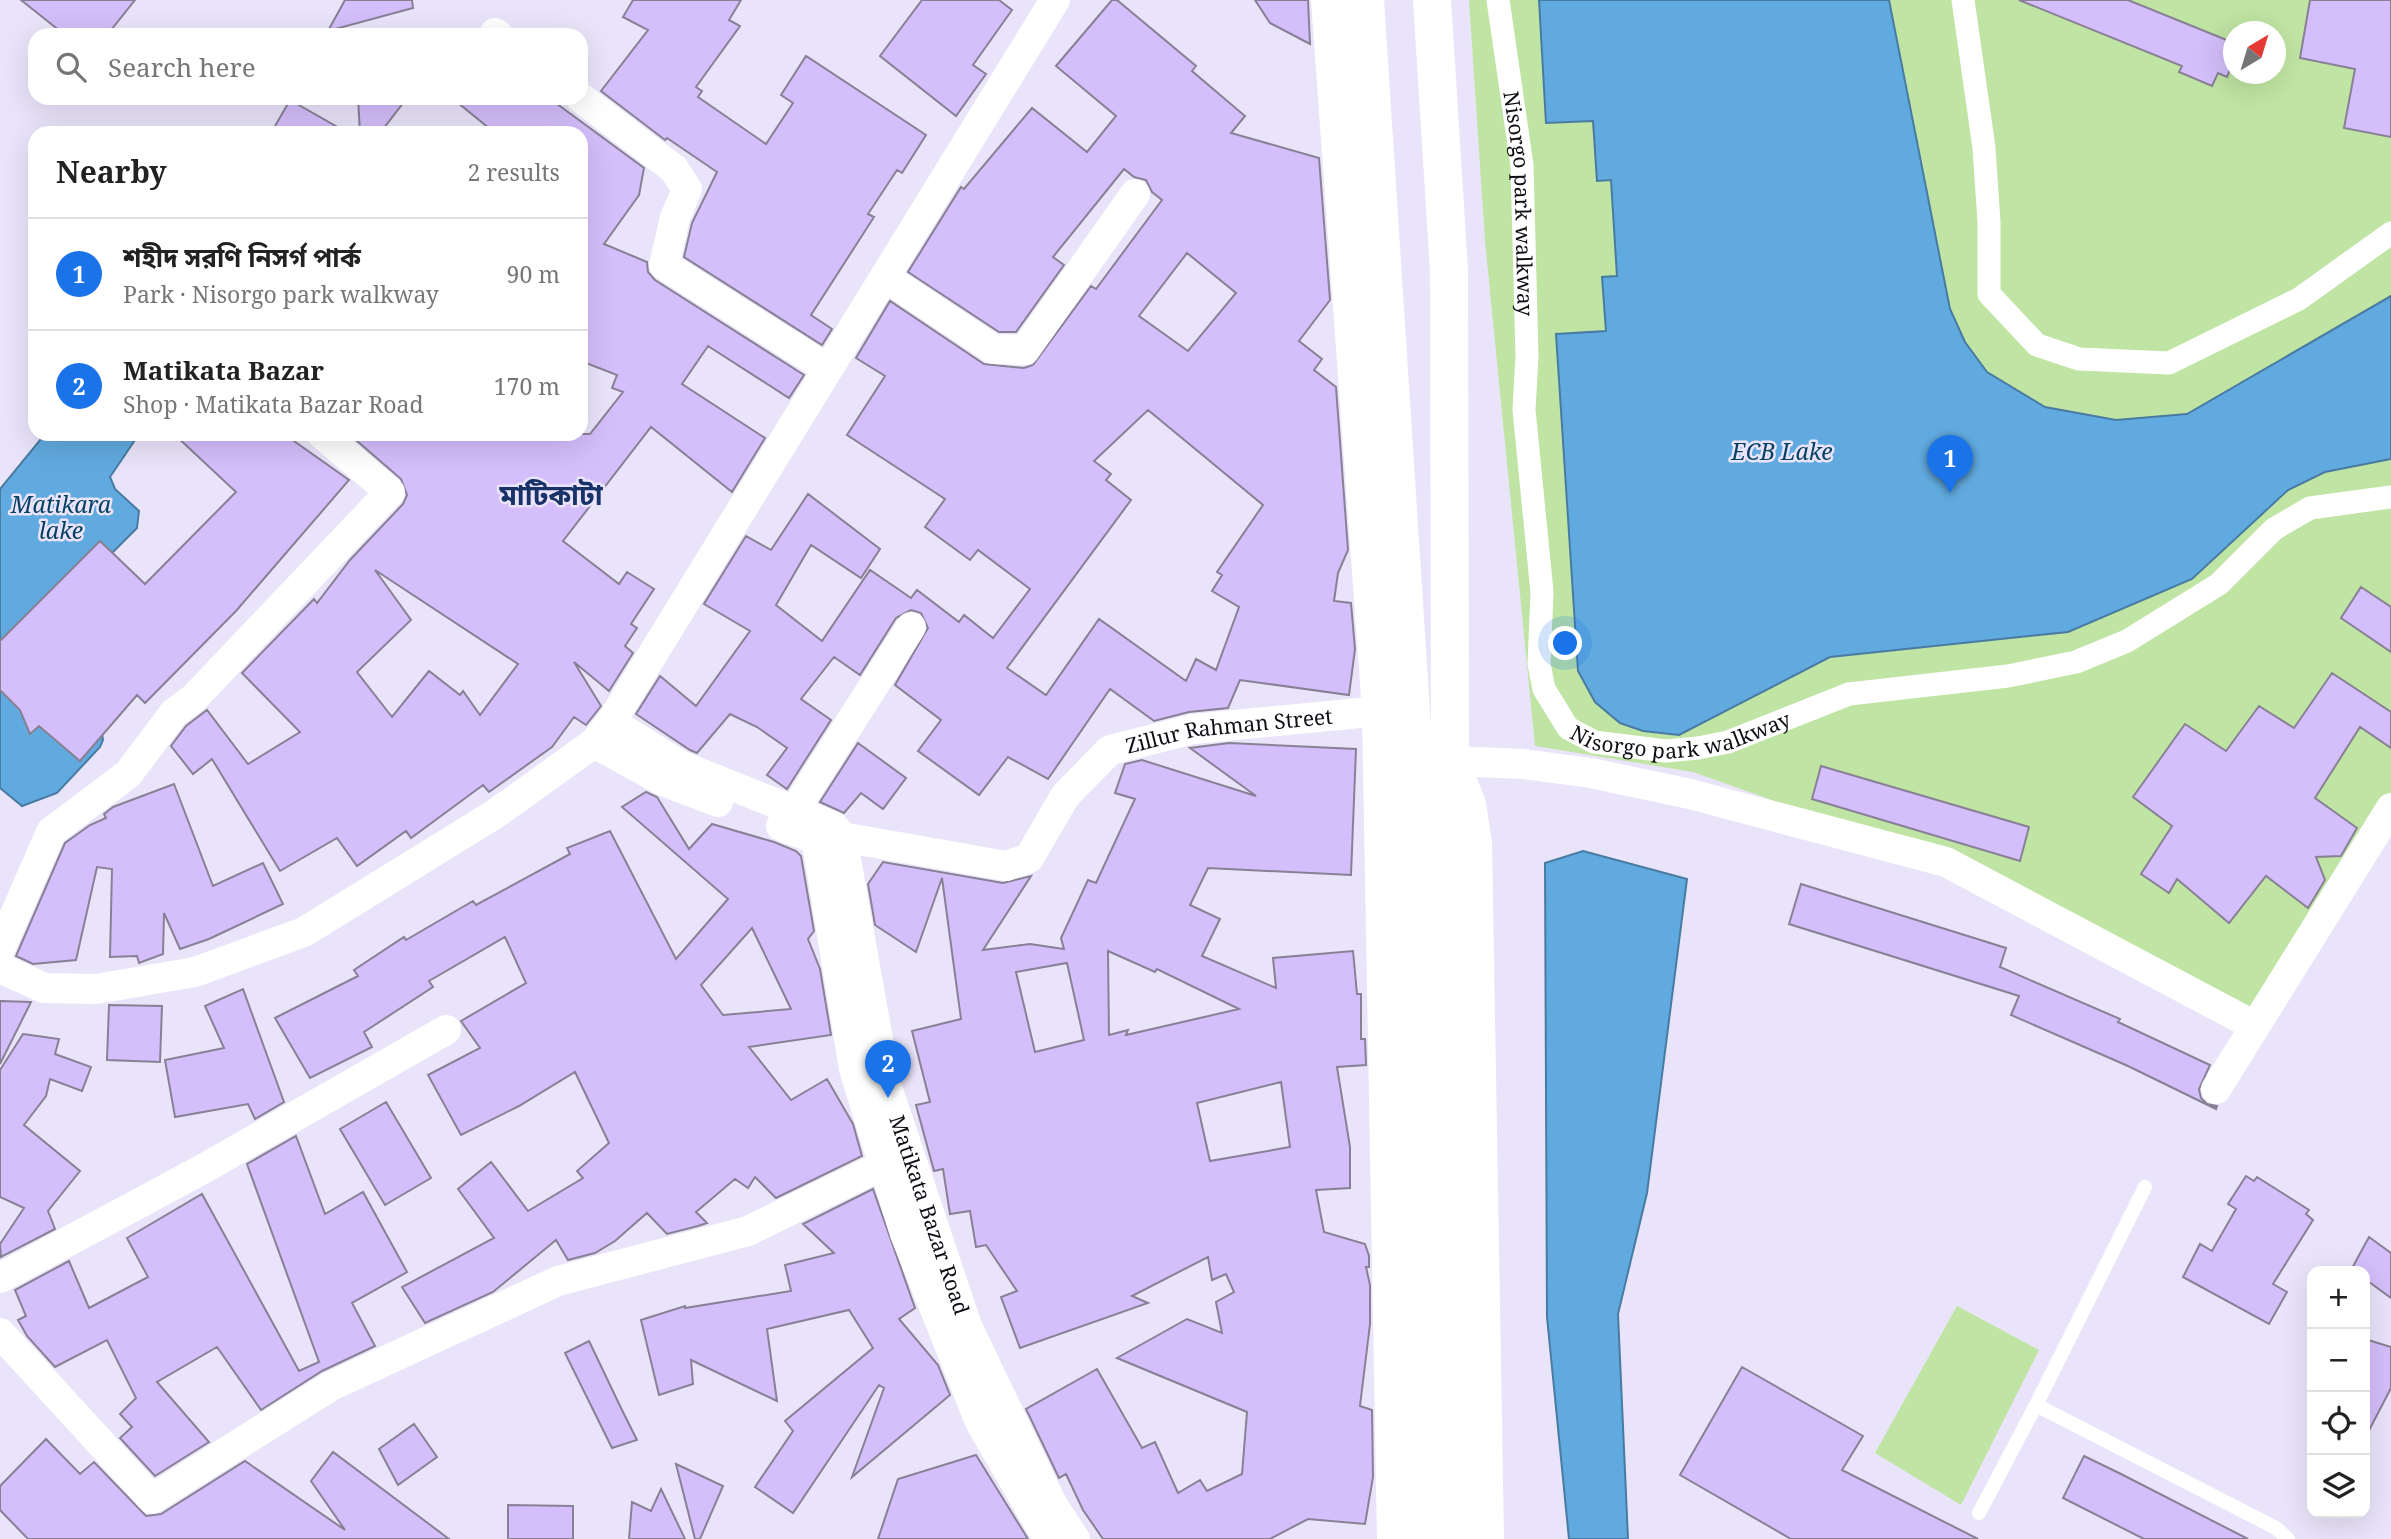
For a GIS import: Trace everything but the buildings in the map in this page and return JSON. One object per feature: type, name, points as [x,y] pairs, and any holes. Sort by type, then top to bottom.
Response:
[{"type":"main road","points":[[1330,0],[1381,711],[1396,1539]]},
{"type":"main road","points":[[1365,0],[1418,820],[1429,1319],[1428,1539]]},
{"type":"main road","points":[[1432,0],[1449,270],[1450,761],[1463,1338],[1462,1539]]},
{"type":"main road","points":[[1450,761],[1467,805],[1473,844],[1485,1539]]},
{"type":"street","points":[[0,968],[44,988],[96,989],[195,972],[245,956],[304,932],[495,814],[602,733],[1055,0]]},
{"type":"street","name":"Nisorgo park walkway","points":[[1499,0],[1522,165],[1527,356],[1524,410],[1542,592],[1539,664],[1544,689],[1568,728],[1594,742],[1666,751],[1698,748],[1728,742],[1849,694],[2008,676],[2076,662],[2127,641],[2219,584],[2274,529],[2310,508],[2391,497]]},
{"type":"street","points":[[1963,0],[1983,148],[1989,222],[1989,294],[2037,345],[2079,359],[2169,363],[2299,299],[2391,233]]},
{"type":"street","points":[[588,103],[674,169],[687,189],[675,218],[664,265],[828,369]]},
{"type":"street","points":[[885,276],[993,349],[1025,350],[1135,194]]},
{"type":"street","points":[[0,949],[51,832],[128,774],[174,713],[203,689],[390,492],[330,441]]},
{"type":"street","points":[[793,811],[911,627]]},
{"type":"street","name":"Zillur Rahman Street","points":[[842,837],[1006,866],[1029,858],[1065,796],[1110,750],[1193,729],[1381,711]]},
{"type":"street","points":[[602,733],[833,826],[842,837]]},
{"type":"street","name":"Matikata Bazar Road","points":[[602,733],[663,781],[810,837],[817,843],[854,1069],[905,1234],[980,1422],[1048,1539]]},
{"type":"street","points":[[1450,761],[1524,764],[1603,775],[1690,794],[1946,862],[2255,1027]]},
{"type":"street","points":[[2216,1089],[2391,808]]},
{"type":"street","name":"Matikata Bazar Road","points":[[842,837],[886,1084],[967,1326],[1052,1504],[1075,1539]]},
{"type":"street","points":[[0,1278],[203,1169],[446,1030]]},
{"type":"street","points":[[0,1333],[152,1499],[331,1386],[558,1282],[748,1231],[883,1165]]},
{"type":"lane","points":[[1979,1513],[2145,1187]]},
{"type":"lane","points":[[2036,1405],[2276,1528],[2288,1539]]},
{"type":"green space","points":[[1469,0],[2391,0],[2391,808],[2255,1026],[1946,862],[1693,772],[1535,746],[1485,241]]},
{"type":"green space","points":[[1957,1306],[2039,1350],[1961,1505],[1875,1453]]},
{"type":"water","name":"ECB Lake","points":[[1539,0],[1889,0],[1950,309],[1965,342],[1987,372],[2045,407],[2116,420],[2187,414],[2391,296],[2391,459],[2325,472],[2288,490],[2192,579],[2068,632],[1830,657],[1679,735],[1643,731],[1620,723],[1595,702],[1578,671],[1556,334],[1606,331],[1602,277],[1617,276],[1611,180],[1597,181],[1593,121],[1546,123]]},
{"type":"water","name":"Matikara lake","points":[[39,441],[134,441],[110,477],[115,489],[139,511],[137,528],[76,589],[103,740],[100,747],[57,793],[22,806],[0,788],[0,489]]},
{"type":"water","points":[[1583,851],[1687,879],[1647,1193],[1618,1314],[1628,1539],[1569,1539],[1547,1317],[1545,863]]},
{"type":"place","name":"শহীদ সরণি নিসর্গ পার্ক","points":[[1950,493]]},
{"type":"place","name":"Matikata Bazar","points":[[888,1098]]},
{"type":"district","name":"মাটিকাটা","points":[[551,494]]}]
